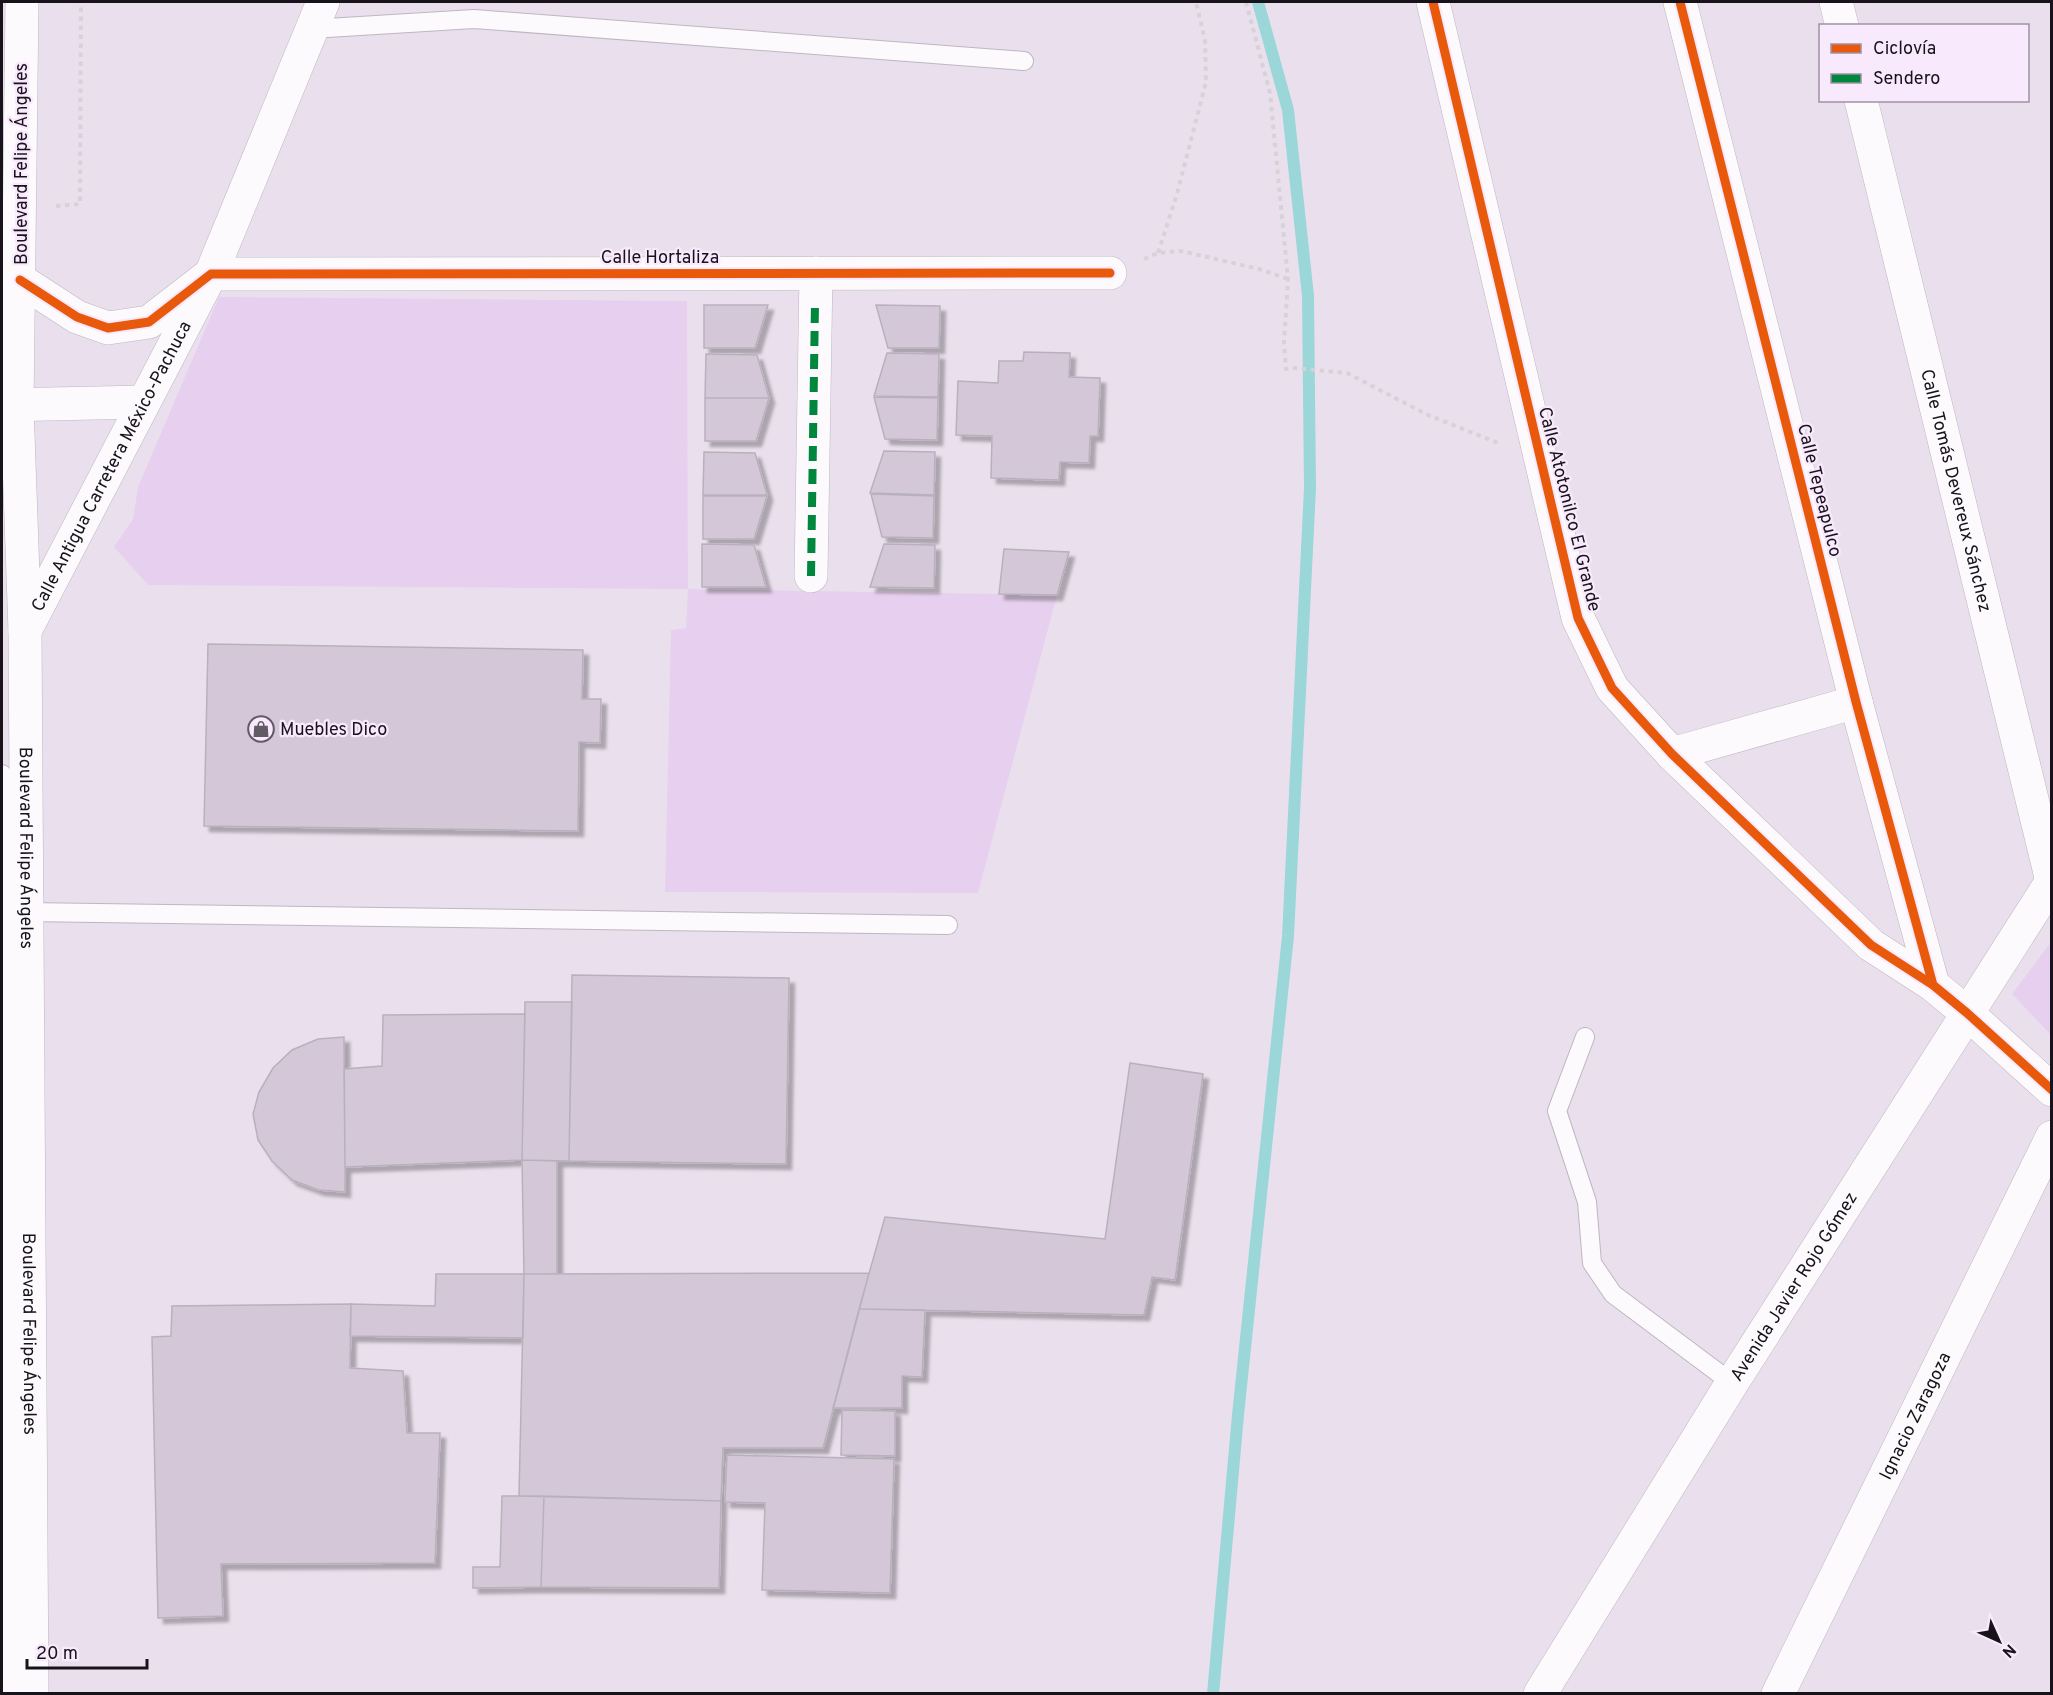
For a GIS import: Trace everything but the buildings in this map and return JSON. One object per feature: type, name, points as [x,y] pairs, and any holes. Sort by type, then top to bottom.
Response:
[{"type":"street","name":"Boulevard Felipe Ángeles","points":[[22,2],[20,280],[9,406],[25,632],[32,1694]]},
{"type":"street","name":"Calle Atotonilco El Grande","points":[[1433,2],[1578,618],[1612,688],[1672,754],[1871,945],[1933,985],[2052,1090]]},
{"type":"street","name":"Calle Tepeapulco","points":[[1680,2],[1856,702],[1933,985]]},
{"type":"street","points":[[1836,2],[1842,24]]},
{"type":"street","name":"Calle Antigua Carretera México-Pachuca","points":[[25,632],[211,274],[317,15]]},
{"type":"street","name":"Calle Tomás Devereux Sánchez","points":[[1861,102],[2052,881]]},
{"type":"street","points":[[811,576],[816,273]]},
{"type":"street","name":"Calle Hortaliza","points":[[211,274],[1110,273]]},
{"type":"street","points":[[20,280],[77,317],[108,328],[149,322],[211,274]]},
{"type":"street","points":[[9,406],[144,402]]},
{"type":"street","points":[[1672,754],[1856,702]]},
{"type":"street","name":"Avenida Javier Rojo Gómez","points":[[1540,1694],[1732,1383],[2052,881]]},
{"type":"street","name":"Ignacio Zaragoza","points":[[1778,1694],[2052,1137]]},
{"type":"lane","points":[[317,15],[474,20],[1024,61]]},
{"type":"lane","points":[[2,774],[9,1694]]},
{"type":"lane","points":[[27,912],[948,925]]},
{"type":"lane","points":[[1585,1037],[1557,1111],[1587,1202],[1592,1263],[1613,1294],[1732,1383]]},
{"type":"path","points":[[20,209],[80,204],[81,2]]},
{"type":"path","points":[[1158,253],[1177,194],[1206,82],[1205,40],[1196,2]]},
{"type":"path","points":[[1246,2],[1270,93],[1288,279],[1286,369],[1347,373],[1428,415],[1541,460]]},
{"type":"path","points":[[1110,273],[1158,253],[1181,251],[1259,269],[1288,279]]},
{"type":"shaded area","points":[[219,297],[687,301],[688,589],[148,585],[114,547],[133,519],[138,487]]},
{"type":"shaded area","points":[[688,589],[1057,595],[978,893],[665,892],[671,630],[686,628]]},
{"type":"shaded area","points":[[2051,942],[2052,1035],[2012,994]]},
{"type":"waterway","points":[[1213,1694],[1238,1415],[1288,936],[1310,488],[1308,296],[1288,110],[1258,2]]},
{"type":"marked path","points":[[811,576],[815,302]]},
{"type":"cycle path","points":[[1433,2],[1578,618],[1612,688],[1672,754],[1871,945],[1933,985],[2052,1090]]},
{"type":"cycle path","points":[[1680,2],[1856,702],[1933,985]]},
{"type":"cycle path","points":[[20,280],[77,317],[108,328],[149,322],[211,274],[1110,273]]},
{"type":"place","name":"Muebles Dico","points":[[261,729]]}]
